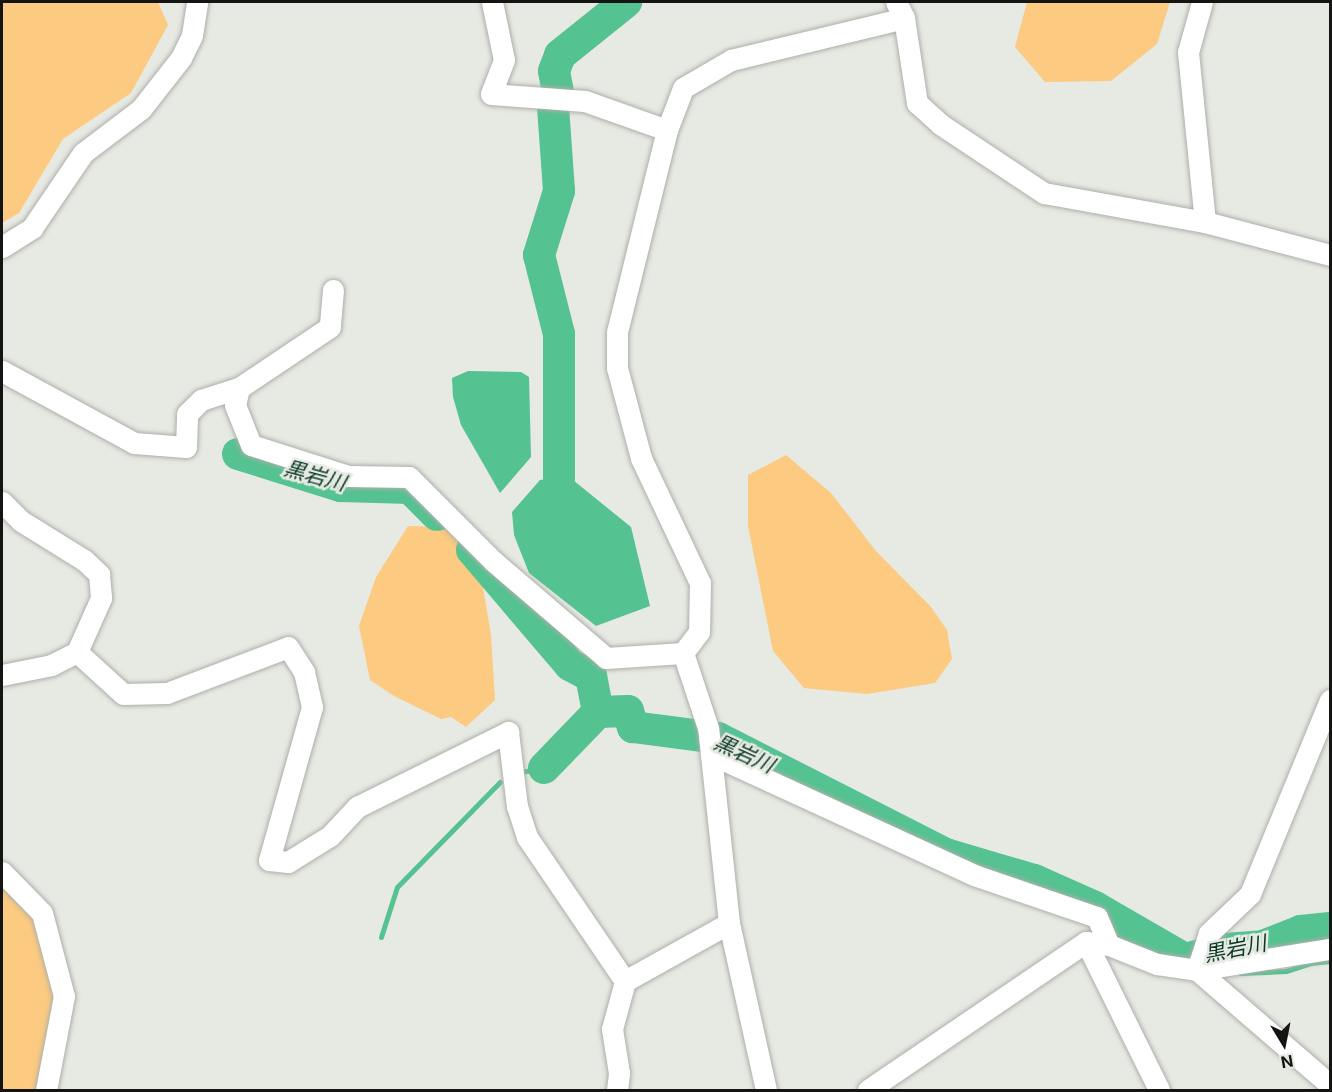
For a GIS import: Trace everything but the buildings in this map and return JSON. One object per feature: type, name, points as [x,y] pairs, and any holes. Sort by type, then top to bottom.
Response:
[{"type":"street","points":[[2,247],[32,228],[83,153],[141,109],[174,67],[192,35],[197,2]]},
{"type":"street","points":[[492,2],[504,60],[491,94],[585,101],[667,130]]},
{"type":"street","points":[[1202,2],[1188,52],[1204,222]]},
{"type":"street","points":[[239,388],[235,405],[251,445],[348,476],[409,477],[493,561],[606,658],[683,653],[699,632],[700,583],[641,458],[617,368],[617,332],[667,130],[682,88],[730,60],[900,10],[917,103],[940,124],[1044,194],[1204,222],[1330,255]]},
{"type":"street","points":[[2,371],[134,443],[186,447],[187,414],[201,400],[239,388],[330,327],[333,290]]},
{"type":"street","points":[[2,502],[21,521],[84,560],[99,574],[101,598],[77,652],[52,666],[2,675]]},
{"type":"street","points":[[77,652],[123,694],[156,694],[167,693],[288,647],[304,672],[312,707],[269,860],[288,862],[330,836],[357,807],[508,732],[517,806],[527,837],[625,981]]},
{"type":"street","points":[[683,653],[708,728],[729,923],[766,1090]]},
{"type":"street","points":[[1197,970],[1209,934],[1250,894],[1330,700]]},
{"type":"street","points":[[711,754],[974,875],[1097,917],[1109,945]]},
{"type":"street","points":[[2,872],[42,913],[64,996],[46,1090]]},
{"type":"street","points":[[617,1090],[619,1073],[612,1029],[625,981],[729,923]]},
{"type":"street","points":[[1086,942],[1159,1090]]},
{"type":"street","points":[[867,1090],[1086,942],[1109,945],[1157,964],[1197,970],[1330,949]]},
{"type":"street","points":[[1197,970],[1330,1085]]},
{"type":"shaded area","points":[[2,2],[158,2],[168,25],[131,93],[63,139],[19,213],[2,223]]},
{"type":"shaded area","points":[[1027,2],[1170,2],[1157,44],[1111,81],[1045,82],[1015,47]]},
{"type":"shaded area","points":[[468,371],[521,372],[529,377],[531,457],[500,493],[461,425],[453,397],[452,378]]},
{"type":"shaded area","points":[[786,455],[831,493],[876,551],[931,607],[947,630],[952,659],[935,683],[867,694],[804,688],[773,651],[748,526],[748,475]]},
{"type":"shaded area","points":[[568,476],[631,527],[650,606],[596,626],[529,573],[514,535],[512,512],[540,480]]},
{"type":"shaded area","points":[[408,526],[445,527],[479,564],[491,635],[495,700],[466,727],[451,717],[441,719],[394,696],[370,680],[359,626],[376,577]]},
{"type":"shaded area","points":[[2,888],[34,917],[54,995],[36,1090],[2,1090]]},
{"type":"waterway","points":[[558,92],[554,71],[560,55],[626,2]]},
{"type":"waterway","points":[[553,107],[559,191],[539,255],[559,334],[559,478]]},
{"type":"waterway","name":"黒岩川","points":[[238,454],[341,486],[410,488],[437,515]]},
{"type":"waterway","name":"黒岩川","points":[[472,550],[570,665],[591,676],[598,712],[628,711],[633,727],[718,738],[946,854],[1034,880],[1095,907],[1185,959],[1224,949],[1263,946],[1301,931],[1330,928]]},
{"type":"waterway","points":[[544,768],[598,712]]},
{"type":"waterway","points":[[520,772],[544,768]]},
{"type":"waterway","points":[[381,937],[397,887],[500,782]]},
{"type":"waterway","points":[[1240,973],[1286,971],[1310,963],[1330,961]]}]
